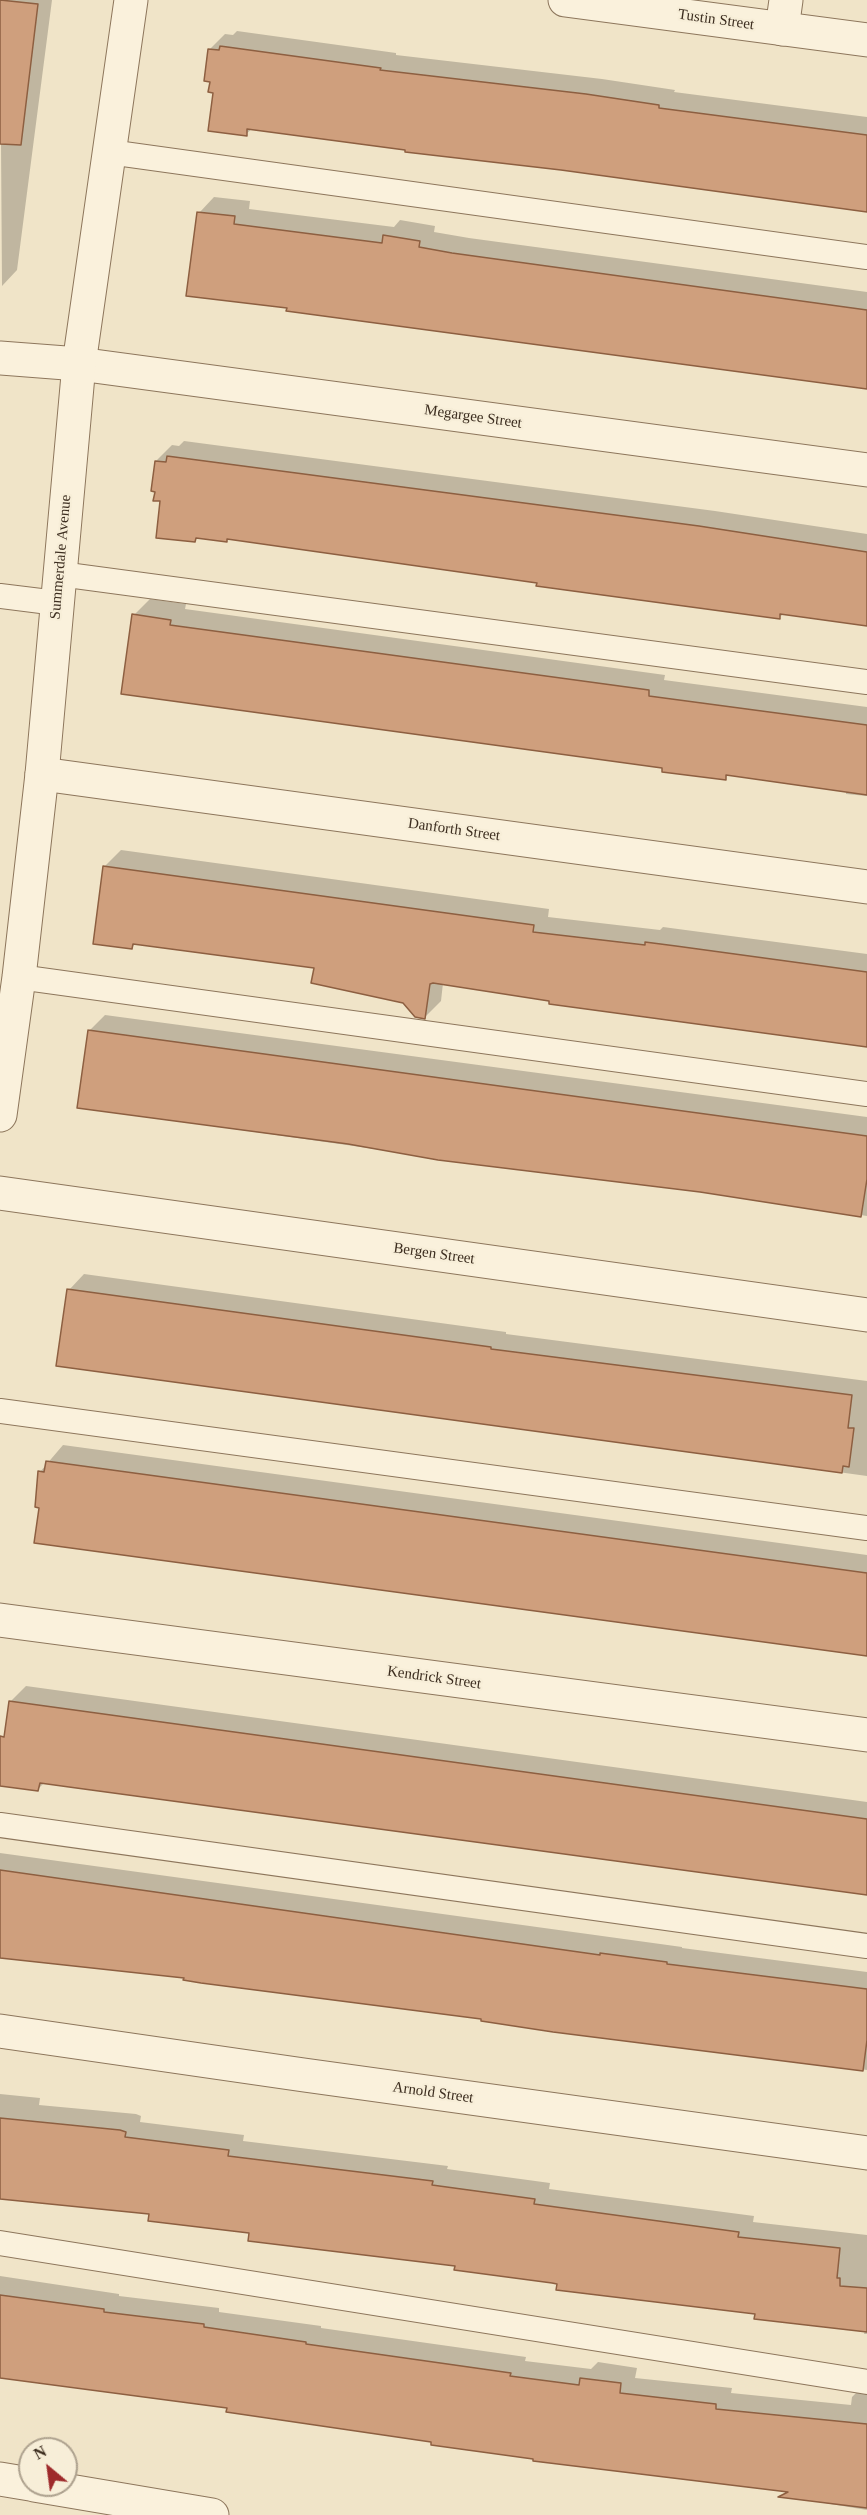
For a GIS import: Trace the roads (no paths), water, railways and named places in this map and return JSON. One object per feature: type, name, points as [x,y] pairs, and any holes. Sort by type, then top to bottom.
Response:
[{"type":"street","name":"Summerdale Avenue","points":[[0,1115],[19,977],[42,774],[79,364],[131,0]]},
{"type":"street","name":"Tustin Street","points":[[565,0],[784,14],[867,40]]},
{"type":"street","name":"Megargee Street","points":[[0,358],[79,364],[867,470]]},
{"type":"street","name":"Danforth Street","points":[[42,774],[867,886]]},
{"type":"street","name":"Bergen Street","points":[[0,1193],[867,1315]]},
{"type":"street","name":"Kendrick Street","points":[[0,1620],[867,1735]]},
{"type":"street","name":"Arnold Street","points":[[0,2031],[867,2153]]},
{"type":"street","points":[[0,2479],[18,2482]]},
{"type":"street","points":[[78,2493],[212,2515]]},
{"type":"lane","points":[[109,152],[867,257]]},
{"type":"lane","points":[[0,596],[59,589],[867,682]]},
{"type":"lane","points":[[19,977],[867,1094]]},
{"type":"lane","points":[[0,1411],[867,1527]]},
{"type":"lane","points":[[0,1825],[867,1946]]},
{"type":"lane","points":[[0,2243],[867,2382]]}]
